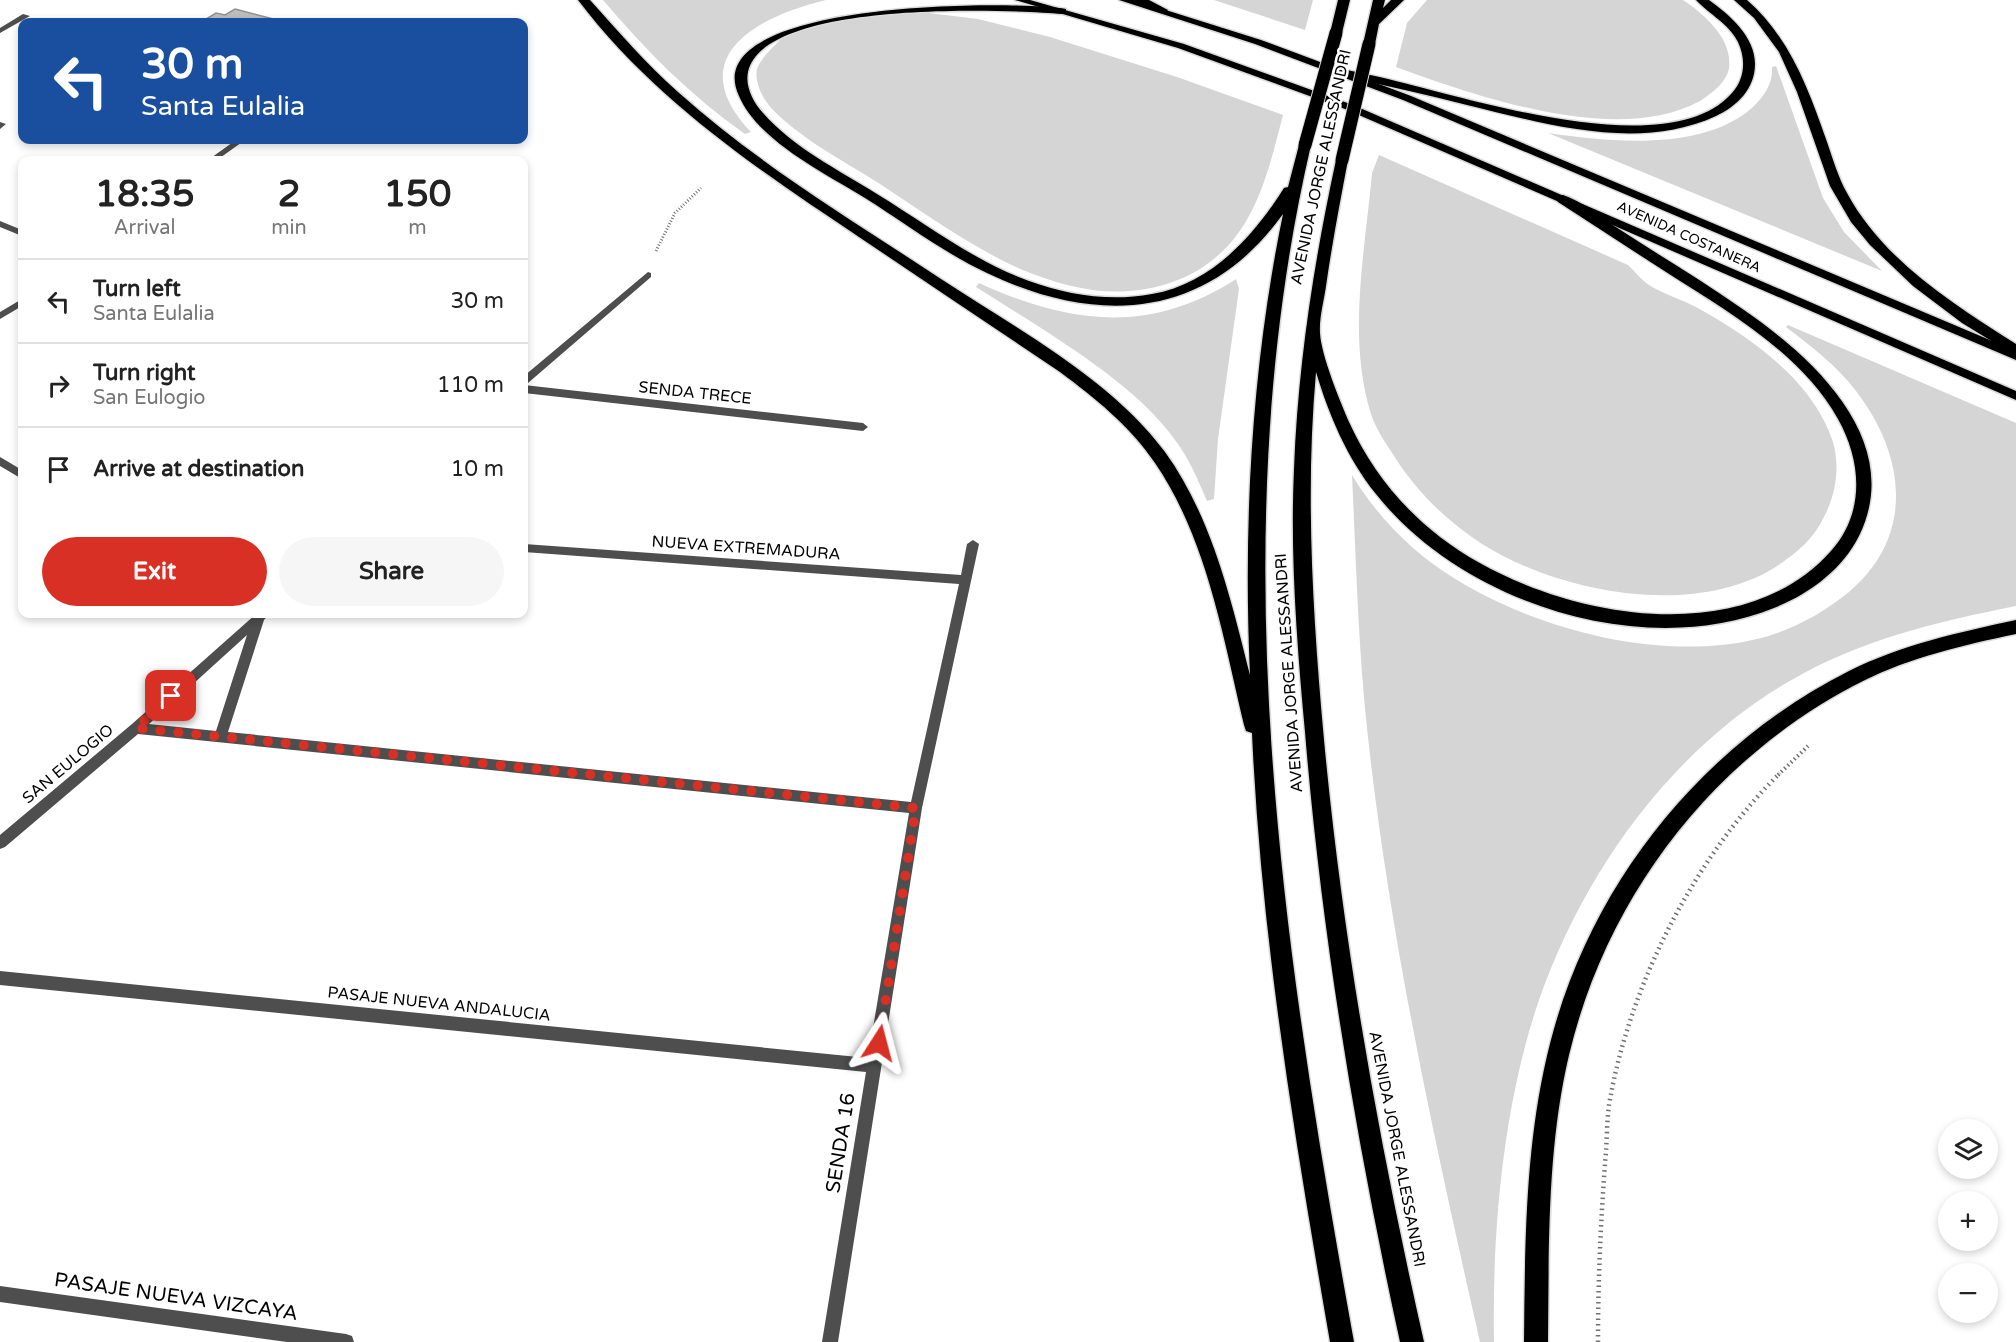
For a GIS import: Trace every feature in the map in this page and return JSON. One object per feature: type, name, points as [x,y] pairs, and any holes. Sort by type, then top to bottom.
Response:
[{"type":"highway","points":[[584,0],[654,76],[740,149],[791,186],[1065,368],[1096,390],[1140,432],[1178,485],[1196,528],[1222,604],[1262,762]]},
{"type":"highway","points":[[1062,11],[985,3],[908,0],[863,2],[824,9],[794,19],[764,38],[746,59],[741,79],[742,90],[762,120],[777,135],[951,247],[1020,284],[1043,292],[1088,301],[1136,302],[1183,291],[1203,282],[1244,250],[1268,225],[1286,199],[1298,173]]},
{"type":"highway","points":[[1139,0],[1162,10]]},
{"type":"highway","name":"AVENIDA JORGE ALESSANDRI","points":[[1342,1342],[1295,1070],[1278,931],[1262,762],[1257,624],[1258,505],[1272,316],[1298,173],[1344,0]]},
{"type":"highway","name":"AVENIDA JORGE ALESSANDRI","points":[[1379,0],[1342,160],[1322,263],[1312,333],[1302,443],[1303,577],[1316,759],[1333,902],[1361,1088],[1412,1342]]},
{"type":"highway","points":[[1374,24],[1398,0]]},
{"type":"highway","points":[[1347,74],[1541,120],[1630,129],[1679,124],[1716,112],[1740,93],[1747,81],[1748,55],[1735,30],[1702,0]]},
{"type":"highway","points":[[1740,0],[1762,20],[1787,53],[1839,193],[1866,232],[1916,280],[2016,351]]},
{"type":"highway","points":[[1312,333],[1321,368],[1335,404],[1365,466],[1376,483],[1404,514],[1430,537],[1494,578],[1530,594],[1569,607],[1643,620],[1680,620],[1735,613],[1791,592],[1820,573],[1844,550],[1858,529],[1865,505],[1866,481],[1862,456],[1844,416],[1811,374],[1762,329],[1563,199]]},
{"type":"highway","points":[[1536,1342],[1539,1186],[1544,1132],[1558,1053],[1579,983],[1602,931],[1640,867],[1676,818],[1716,774],[1759,737],[1806,705],[1855,677],[1907,654],[1964,637],[2016,627]]},
{"type":"main road","name":"AVENIDA COSTANERA","points":[[1020,0],[1181,46],[1349,107],[2016,396]]},
{"type":"main road","name":"AVENIDA COSTANERA","points":[[1124,0],[1162,10],[1347,74],[2016,356]]},
{"type":"street","points":[[23,18],[26,16]]},
{"type":"street","points":[[0,31],[18,21]]},
{"type":"street","points":[[218,156],[235,144]]},
{"type":"street","points":[[0,224],[18,231]]},
{"type":"street","points":[[528,378],[648,275]]},
{"type":"street","points":[[0,316],[18,305]]},
{"type":"street","name":"SENDA TRECE","points":[[528,389],[863,427]]},
{"type":"street","points":[[0,461],[18,472]]},
{"type":"street","name":"SENDA 16","points":[[830,1342],[916,808],[973,544]]},
{"type":"street","name":"NUEVA EXTREMADURA","points":[[528,548],[965,580]]},
{"type":"street","name":"SAN EULOGIO","points":[[0,843],[136,728],[259,618]]},
{"type":"street","points":[[220,736],[260,618]]},
{"type":"street","points":[[136,728],[916,808]]},
{"type":"street","name":"PASAJE NUEVA ANDALUCIA","points":[[0,978],[875,1066]]},
{"type":"street","name":"PASAJE NUEVA VIZCAYA","points":[[0,1294],[346,1342]]},
{"type":"path","points":[[648,275],[655,254],[675,213],[701,188]]},
{"type":"path","points":[[1598,1342],[1599,1252],[1611,1098],[1644,987],[1687,895],[1715,849],[1743,811],[1773,777],[1818,739]]},
{"type":"shaded area","points":[[603,0],[826,0],[774,17],[753,30],[736,45],[725,62],[723,83],[731,106],[751,132],[745,134],[670,72]]},
{"type":"shaded area","points":[[1214,0],[1313,0],[1305,30]]},
{"type":"shaded area","points":[[1427,0],[1683,0],[1700,12],[1722,37],[1729,57],[1728,73],[1722,83],[1709,95],[1667,114],[1629,119],[1589,118],[1507,103],[1396,67],[1407,23]]},
{"type":"shaded area","points":[[904,10],[978,19],[1050,37],[1177,77],[1283,115],[1259,195],[1239,232],[1210,262],[1181,279],[1165,284],[1114,292],[1097,291],[1058,282],[1013,266],[963,238],[810,140],[785,121],[766,102],[758,86],[757,69],[768,52],[786,35],[801,27],[834,16]]},
{"type":"shaded area","points":[[1776,66],[1823,198],[1844,232],[1882,271],[1548,133],[1626,141],[1682,137],[1708,131],[1732,121],[1753,107],[1767,88],[1772,67]]},
{"type":"shaded area","points":[[1379,155],[1628,265],[1649,285],[1717,319],[1777,362],[1811,399],[1824,420],[1835,451],[1836,479],[1832,498],[1821,524],[1810,539],[1774,568],[1741,583],[1705,592],[1666,595],[1627,593],[1587,586],[1549,575],[1514,561],[1482,544],[1457,526],[1414,484],[1385,443],[1373,420],[1364,385],[1360,355],[1360,294],[1372,173]]},
{"type":"shaded area","points":[[1236,279],[1239,289],[1218,439],[1214,499],[1207,501],[1180,447],[1157,418],[1135,396],[1083,356],[976,287],[979,283],[1045,308],[1077,315],[1109,317],[1140,316],[1172,309],[1204,297]]},
{"type":"shaded area","points":[[1788,325],[2016,423],[2016,606],[1899,634],[1842,655],[1788,682],[1745,710],[1706,743],[1669,779],[1636,819],[1606,861],[1580,906],[1539,1000],[1527,1040],[1516,1082],[1502,1169],[1495,1256],[1494,1342],[1480,1342],[1414,1036],[1387,883],[1364,696],[1352,475],[1385,520],[1426,559],[1489,598],[1525,614],[1602,637],[1642,644],[1681,647],[1720,645],[1769,636],[1805,621],[1828,608],[1849,592],[1870,570],[1885,546],[1893,521],[1896,495],[1893,468],[1885,442],[1873,416],[1841,373],[1786,327]]},
{"type":"building","points":[[235,9],[270,18],[208,18],[216,13],[225,15]]},
{"type":"route","points":[[171,696],[136,728],[916,808],[879,1043]]}]
